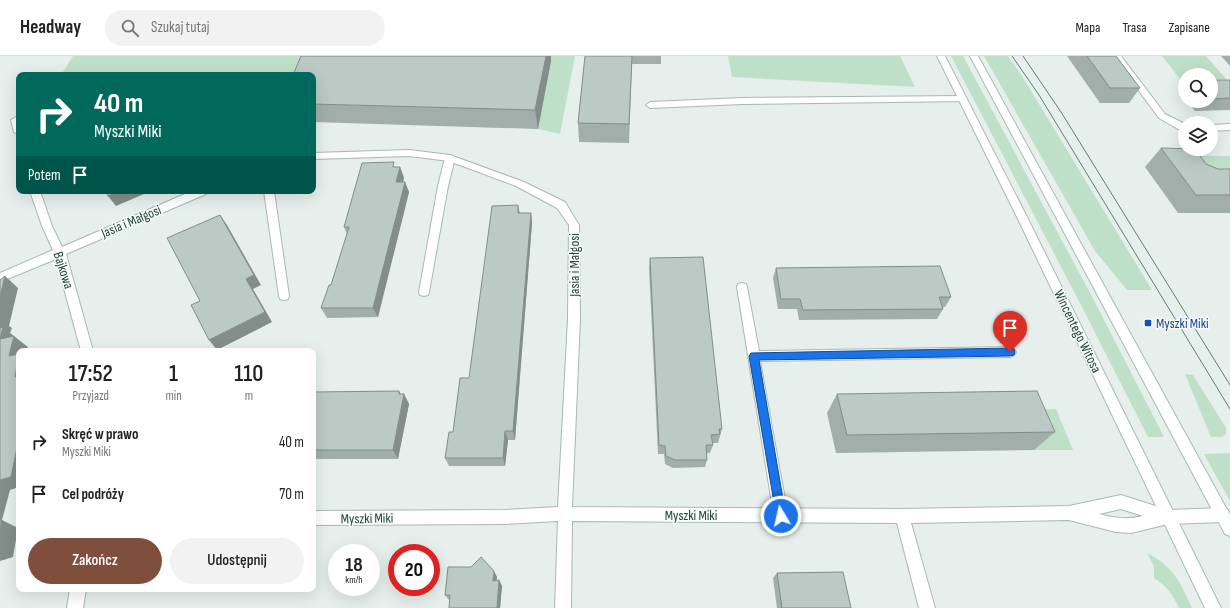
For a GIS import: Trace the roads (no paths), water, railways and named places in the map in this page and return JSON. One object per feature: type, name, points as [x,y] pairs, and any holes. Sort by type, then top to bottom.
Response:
[{"type":"street","name":"Wincentego Witosa","points":[[941,56],[1212,608]]},
{"type":"street","points":[[974,56],[1230,529]]},
{"type":"street","name":"Jasia i Małgosi","points":[[316,156],[409,153],[450,158],[520,184],[561,205],[574,225],[574,319],[565,514],[563,608]]},
{"type":"street","name":"Bajkowa","points":[[36,194],[47,226],[60,253],[86,348]]},
{"type":"street","name":"Jasia i Małgosi","points":[[0,278],[195,194]]},
{"type":"street","name":"Myszki Miki","points":[[316,518],[505,517],[565,514],[902,516],[1068,513],[1120,502],[1168,517]]},
{"type":"street","name":"Myszki Miki","points":[[1068,513],[1116,525],[1131,526],[1168,517],[1223,515]]},
{"type":"street","points":[[902,516],[927,608]]},
{"type":"street","points":[[75,608],[78,592]]},
{"type":"lane","points":[[1117,56],[1162,116],[1178,125]]},
{"type":"lane","points":[[650,105],[742,101],[963,99]]},
{"type":"lane","points":[[1218,128],[1230,128]]},
{"type":"lane","points":[[424,292],[443,186],[450,158]]},
{"type":"lane","points":[[269,194],[284,296]]},
{"type":"lane","points":[[742,287],[781,516]]},
{"type":"lane","points":[[754,356],[1010,352]]},
{"type":"tram line","points":[[1012,56],[1039,95],[1230,409]]},
{"type":"tram line","points":[[1023,56],[1061,112],[1230,385]]},
{"type":"place","name":"Myszki Miki","points":[[1148,323]]}]
